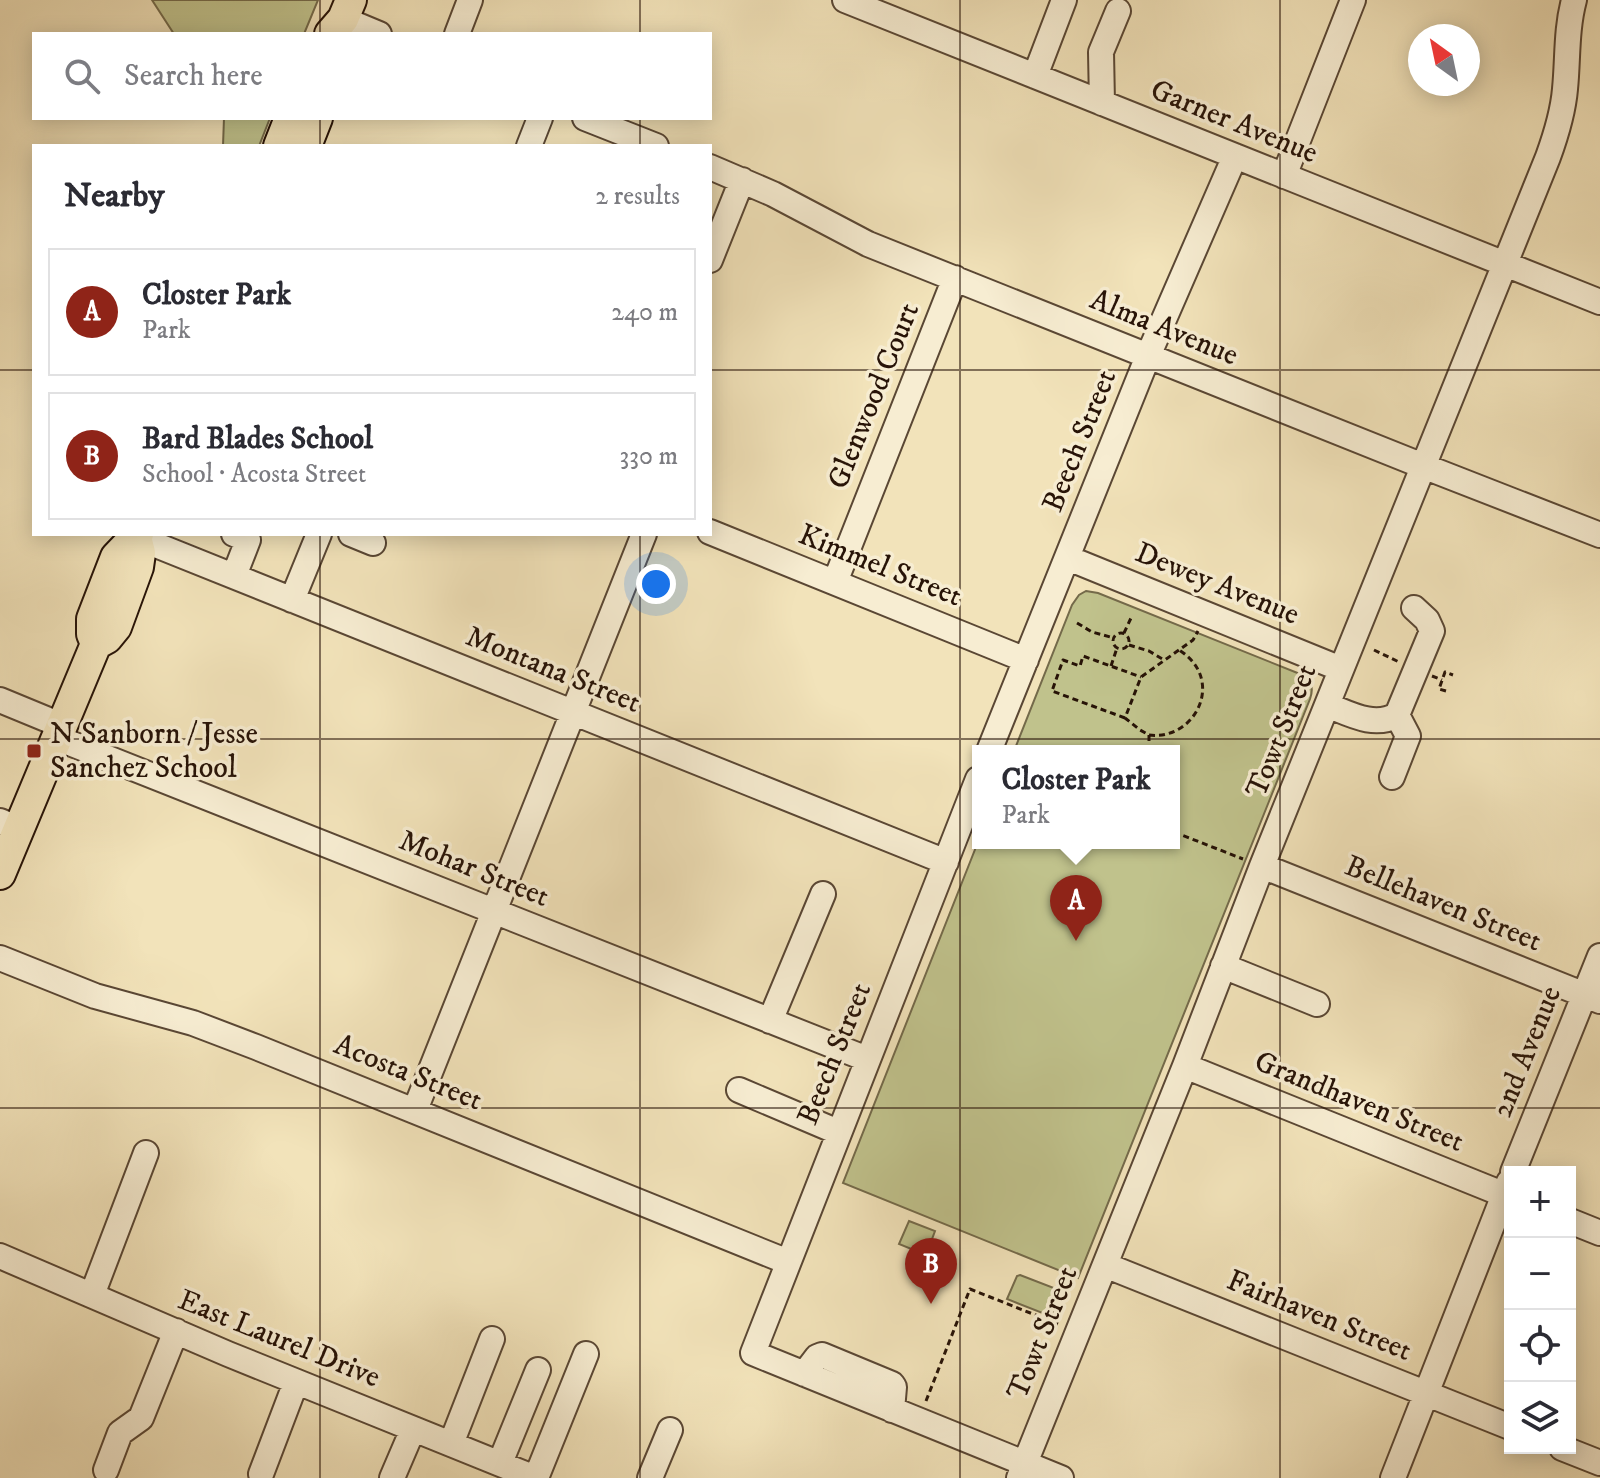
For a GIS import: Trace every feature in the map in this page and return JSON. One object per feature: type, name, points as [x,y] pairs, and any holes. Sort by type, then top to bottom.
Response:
[{"type":"main road","points":[[280,144],[289,120]]},
{"type":"main road","points":[[307,144],[316,120]]},
{"type":"main road","points":[[0,874],[10,825],[60,732],[96,644],[107,638],[116,627],[138,567],[140,553],[137,536]]},
{"type":"street","points":[[458,32],[470,0]]},
{"type":"street","name":"Garner Avenue","points":[[845,0],[904,11],[1035,76],[1600,302]]},
{"type":"street","points":[[1035,76],[1064,0]]},
{"type":"street","points":[[1284,176],[1353,0]]},
{"type":"street","name":"Towt Street","points":[[1022,1471],[1223,966],[1252,863],[1327,705],[1536,188],[1560,121],[1568,28],[1574,0]]},
{"type":"street","points":[[1102,103],[1101,52],[1118,11]]},
{"type":"street","points":[[342,22],[373,32]]},
{"type":"street","points":[[530,144],[539,120]]},
{"type":"street","points":[[590,120],[651,144]]},
{"type":"street","name":"Beech Street","points":[[991,745],[1148,356],[1235,156]]},
{"type":"street","name":"Alma Avenue","points":[[712,168],[773,194],[868,244],[1600,535]]},
{"type":"street","points":[[712,255],[742,180]]},
{"type":"street","name":"Glenwood Court","points":[[835,582],[955,278]]},
{"type":"street","name":"Kimmel Street","points":[[712,533],[1026,660]]},
{"type":"street","name":"Montana Street","points":[[137,536],[946,862]]},
{"type":"street","points":[[234,576],[248,540],[239,536]]},
{"type":"street","points":[[292,600],[318,536]]},
{"type":"street","points":[[415,1110],[643,536]]},
{"type":"street","name":"Dewey Avenue","points":[[1068,558],[1341,669]]},
{"type":"street","points":[[1327,705],[1368,721],[1383,721],[1397,715],[1432,631],[1427,620],[1414,608]]},
{"type":"street","name":"Mohar Street","points":[[0,700],[60,732],[493,912],[867,1059]]},
{"type":"street","points":[[1392,777],[1408,739],[1397,715]]},
{"type":"street","name":"Beech Street","points":[[972,795],[753,1353],[892,1410],[1022,1471]]},
{"type":"street","name":"Bellehaven Street","points":[[1252,863],[1592,998]]},
{"type":"street","points":[[770,1021],[823,894]]},
{"type":"street","name":"2nd Avenue","points":[[1518,1166],[1592,998],[1600,956]]},
{"type":"street","name":"Acosta Street","points":[[0,958],[95,996],[226,1035],[788,1262]]},
{"type":"street","points":[[1223,966],[1317,1004]]},
{"type":"street","name":"Grandhaven Street","points":[[1185,1066],[1504,1184]]},
{"type":"street","points":[[739,1090],[838,1132]]},
{"type":"street","points":[[92,1295],[146,1153]]},
{"type":"street","name":"2nd Avenue","points":[[1393,1478],[1504,1198]]},
{"type":"street","points":[[1576,1223],[1600,1233]]},
{"type":"street","name":"East Laurel Drive","points":[[0,1256],[296,1382],[536,1478]]},
{"type":"street","name":"Fairhaven Street","points":[[1105,1265],[1504,1425]]},
{"type":"street","points":[[106,1470],[120,1433],[141,1418],[176,1331]]},
{"type":"street","points":[[451,1444],[492,1339]]},
{"type":"street","points":[[536,1478],[586,1354]]},
{"type":"street","points":[[500,1463],[538,1370]]},
{"type":"street","points":[[261,1474],[296,1382]]},
{"type":"street","points":[[392,1478],[413,1429]]},
{"type":"street","points":[[650,1478],[670,1430]]},
{"type":"street","points":[[1576,1454],[1600,1463]]},
{"type":"street","points":[[1022,1471],[1061,1478]]},
{"type":"path","points":[[1125,718],[1141,677],[1196,636],[1205,614]]},
{"type":"path","points":[[1124,633],[1131,618]]},
{"type":"path","points":[[1077,623],[1092,632],[1114,638]]},
{"type":"path","points":[[1117,648],[1114,638],[1124,633]]},
{"type":"path","points":[[1124,633],[1129,645]]},
{"type":"path","points":[[1117,648],[1129,645],[1155,653],[1164,660]]},
{"type":"path","points":[[1111,666],[1117,648]]},
{"type":"path","points":[[1141,677],[1083,656],[1080,666],[1063,660],[1052,691],[1125,718],[1149,735],[1161,736],[1179,728],[1201,702],[1201,672],[1193,660],[1179,650]]},
{"type":"path","points":[[1446,691],[1439,689],[1445,672],[1453,675]]},
{"type":"path","points":[[1149,735],[1149,745]]},
{"type":"path","points":[[1180,834],[1252,863]]},
{"type":"path","points":[[925,1404],[970,1289],[1058,1324]]},
{"type":"green space","points":[[152,0],[318,0],[305,32],[173,32]]},
{"type":"green space","points":[[224,120],[269,120],[260,144],[223,144]]},
{"type":"green space","points":[[1086,591],[1098,593],[1300,674],[1309,681],[1312,691],[1078,1278],[843,1183],[975,849],[1180,849],[1180,745],[1016,745],[1072,605]]},
{"type":"green space","points":[[909,1221],[935,1231],[926,1255],[899,1244]]},
{"type":"green space","points":[[1020,1275],[1059,1290],[1053,1314],[1050,1316],[1007,1299]]},
{"type":"place","name":"N Sanborn / Jesse Sanchez School","points":[[34,751]]},
{"type":"place","name":"Closter Park","points":[[1076,941]]},
{"type":"place","name":"Bard Blades School","points":[[931,1304]]}]
